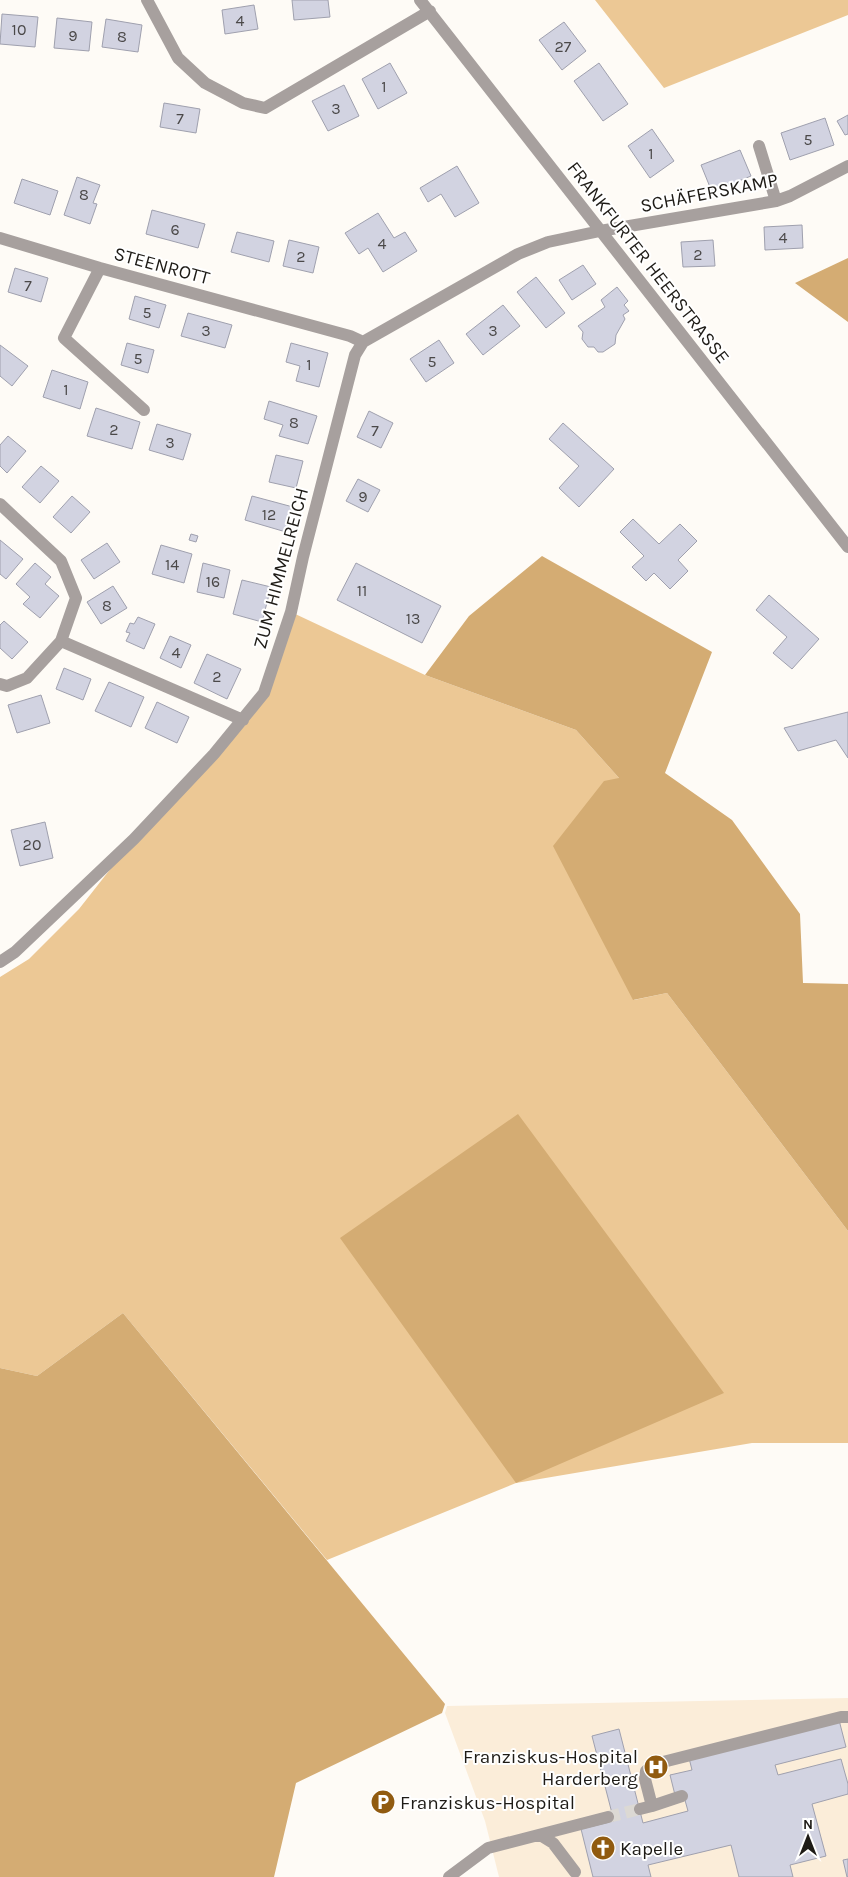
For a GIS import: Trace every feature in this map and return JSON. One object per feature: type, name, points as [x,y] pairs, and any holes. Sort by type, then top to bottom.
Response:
[{"type":"street","points":[[146,0],[178,58],[205,83],[243,103],[265,108],[430,11]]},
{"type":"street","name":"FRANKFURTER HEERSTRASSE","points":[[420,0],[848,547]]},
{"type":"street","points":[[759,146],[776,201]]},
{"type":"street","name":"SCHÄFERSKAMP","points":[[600,231],[776,201],[790,196],[848,166]]},
{"type":"street","points":[[363,342],[518,254],[548,242],[600,231]]},
{"type":"street","points":[[0,238],[100,268]]},
{"type":"street","name":"STEENROTT","points":[[144,410],[64,338],[100,268],[350,336],[363,342]]},
{"type":"street","name":"ZUM HIMMELREICH","points":[[0,962],[15,952],[134,839],[214,754],[264,694],[291,612],[303,557],[355,355],[363,342]]},
{"type":"street","points":[[0,504],[61,561],[76,598],[61,641],[27,678],[7,686],[0,684]]},
{"type":"street","points":[[61,641],[244,720]]},
{"type":"street","points":[[682,1796],[646,1808],[646,1771],[655,1764],[846,1720]]},
{"type":"street","points":[[449,1877],[488,1848],[608,1817]]},
{"type":"street","points":[[540,1835],[553,1843],[575,1872]]},
{"type":"shaded area","points":[[595,0],[848,0],[848,15],[664,88]]},
{"type":"shaded area","points":[[848,258],[848,322],[795,283]]},
{"type":"shaded area","points":[[542,556],[712,652],[665,773],[732,820],[800,914],[803,983],[848,984],[848,1231],[667,993],[633,1000],[553,846],[604,781],[619,778],[576,730],[425,675],[469,616]]},
{"type":"shaded area","points":[[291,612],[425,675],[576,730],[619,778],[634,1000],[667,993],[848,1231],[848,1443],[752,1443],[516,1483],[327,1560],[123,1313],[37,1376],[0,1368],[0,977],[29,959],[79,909],[134,839],[264,693]]},
{"type":"shaded area","points":[[518,1114],[724,1393],[516,1483],[340,1238]]},
{"type":"shaded area","points":[[123,1313],[445,1704],[442,1713],[296,1783],[274,1877],[0,1877],[0,1368],[37,1376]]},
{"type":"shaded area","name":"Franziskus-Hospital Harderberg","points":[[848,1698],[848,1877],[499,1877],[485,1821],[445,1713],[447,1706]]},
{"type":"building","points":[[292,0],[328,0],[330,17],[294,20]]},
{"type":"building","points":[[254,5],[258,29],[225,34],[222,10]]},
{"type":"building","points":[[2,14],[38,17],[35,47],[0,44]]},
{"type":"building","points":[[57,18],[92,22],[89,51],[54,48]]},
{"type":"building","points":[[106,19],[142,25],[138,52],[102,47]]},
{"type":"building","points":[[564,22],[586,51],[562,70],[539,40]]},
{"type":"building","points":[[390,63],[407,93],[378,109],[362,79]]},
{"type":"building","points":[[599,63],[628,104],[603,121],[574,81]]},
{"type":"building","points":[[344,85],[359,116],[328,131],[312,101]]},
{"type":"building","points":[[164,103],[200,109],[196,133],[160,127]]},
{"type":"building","points":[[848,115],[848,134],[845,135],[837,121]]},
{"type":"building","points":[[825,118],[834,145],[790,160],[781,133]]},
{"type":"building","points":[[652,129],[674,161],[650,178],[628,146]]},
{"type":"building","points":[[740,150],[751,176],[712,192],[701,165]]},
{"type":"building","points":[[457,166],[479,203],[455,217],[441,194],[428,202],[420,188]]},
{"type":"building","points":[[77,177],[100,185],[93,203],[97,204],[90,224],[64,215]]},
{"type":"building","points":[[22,179],[58,191],[50,215],[14,203]]},
{"type":"building","points":[[152,210],[205,224],[198,248],[146,234]]},
{"type":"building","points":[[378,213],[394,238],[405,232],[417,251],[383,272],[368,248],[359,254],[345,233]]},
{"type":"building","points":[[802,225],[803,248],[765,250],[764,227]]},
{"type":"building","points":[[237,232],[274,241],[269,262],[231,252]]},
{"type":"building","points":[[289,240],[319,247],[313,273],[283,266]]},
{"type":"building","points":[[713,240],[715,266],[683,267],[681,242]]},
{"type":"building","points":[[583,265],[596,284],[572,300],[559,280]]},
{"type":"building","points":[[15,268],[48,278],[41,302],[8,292]]},
{"type":"building","points":[[536,277],[565,313],[546,328],[517,292]]},
{"type":"building","points":[[617,287],[628,301],[624,305],[629,311],[623,315],[625,319],[616,335],[615,344],[603,352],[598,352],[594,347],[588,347],[582,339],[583,332],[578,326],[605,307],[601,300]]},
{"type":"building","points":[[135,296],[166,305],[159,328],[129,319]]},
{"type":"building","points":[[503,305],[520,326],[483,355],[466,334]]},
{"type":"building","points":[[188,313],[232,325],[225,348],[181,336]]},
{"type":"building","points":[[439,340],[454,363],[426,382],[410,359]]},
{"type":"building","points":[[127,343],[154,350],[148,373],[121,365]]},
{"type":"building","points":[[291,343],[328,353],[319,387],[296,381],[300,366],[286,362]]},
{"type":"building","points":[[0,345],[28,366],[12,386],[0,376]]},
{"type":"building","points":[[52,370],[88,382],[80,409],[43,397]]},
{"type":"building","points":[[269,401],[317,416],[308,444],[279,436],[283,425],[264,419]]},
{"type":"building","points":[[96,408],[140,422],[132,449],[87,436]]},
{"type":"building","points":[[369,411],[393,423],[381,448],[357,437]]},
{"type":"building","points":[[563,423],[614,469],[579,507],[559,488],[579,466],[549,439]]},
{"type":"building","points":[[157,424],[191,434],[183,460],[149,450]]},
{"type":"building","points":[[8,436],[26,451],[7,473],[0,466],[0,445]]},
{"type":"building","points":[[276,455],[303,461],[296,488],[269,482]]},
{"type":"building","points":[[41,466],[59,481],[40,503],[22,487]]},
{"type":"building","points":[[358,479],[380,490],[368,512],[346,501]]},
{"type":"building","points":[[72,496],[90,512],[71,533],[53,517]]},
{"type":"building","points":[[252,496],[293,507],[286,532],[245,520]]},
{"type":"building","points":[[633,519],[659,544],[680,524],[697,541],[678,560],[688,571],[670,589],[654,573],[646,581],[632,567],[644,556],[620,532]]},
{"type":"building","points":[[191,534],[198,536],[196,542],[189,540]]},
{"type":"building","points":[[0,540],[23,559],[6,579],[0,574]]},
{"type":"building","points":[[107,543],[120,562],[94,579],[81,560]]},
{"type":"building","points":[[161,545],[192,554],[184,583],[152,574]]},
{"type":"building","points":[[35,563],[51,577],[45,584],[59,596],[40,618],[23,604],[30,597],[16,584]]},
{"type":"building","points":[[203,563],[230,570],[224,598],[197,592]]},
{"type":"building","points":[[356,563],[441,606],[422,643],[337,600]]},
{"type":"building","points":[[242,580],[271,587],[262,622],[233,614]]},
{"type":"building","points":[[113,586],[127,608],[101,624],[87,602]]},
{"type":"building","points":[[769,595],[819,639],[792,669],[773,653],[787,637],[756,610]]},
{"type":"building","points":[[138,617],[155,624],[144,649],[126,641],[130,633],[126,632],[130,623],[134,624]]},
{"type":"building","points":[[4,621],[28,642],[12,659],[0,648],[0,625]]},
{"type":"building","points":[[170,636],[191,645],[181,668],[160,658]]},
{"type":"building","points":[[207,654],[241,669],[227,699],[194,683]]},
{"type":"building","points":[[64,668],[91,679],[83,700],[56,689]]},
{"type":"building","points":[[109,682],[144,697],[131,727],[95,711]]},
{"type":"building","points":[[41,695],[50,723],[17,733],[8,705]]},
{"type":"building","points":[[157,702],[189,717],[177,743],[145,728]]},
{"type":"building","points":[[848,712],[848,758],[836,740],[798,751],[784,728]]},
{"type":"building","points":[[45,822],[53,858],[20,866],[11,830]]},
{"type":"building","points":[[839,1720],[846,1747],[775,1765],[778,1775],[841,1759],[848,1784],[848,1794],[812,1804],[826,1856],[790,1865],[793,1877],[739,1877],[731,1845],[648,1865],[651,1877],[593,1877],[581,1829],[614,1821],[592,1736],[619,1729],[643,1823],[688,1811],[683,1793],[675,1795],[670,1775],[692,1770],[689,1758]]},
{"type":"building","points":[[848,1859],[848,1877],[847,1877],[843,1860]]},
{"type":"tunnel","points":[[608,1817],[640,1809]]},
{"type":"place","name":"Franziskus-Hospital Harderberg","points":[[656,1767]]},
{"type":"place","name":"Franziskus-Hospital","points":[[383,1802]]},
{"type":"place","name":"Kapelle","points":[[603,1848]]}]
